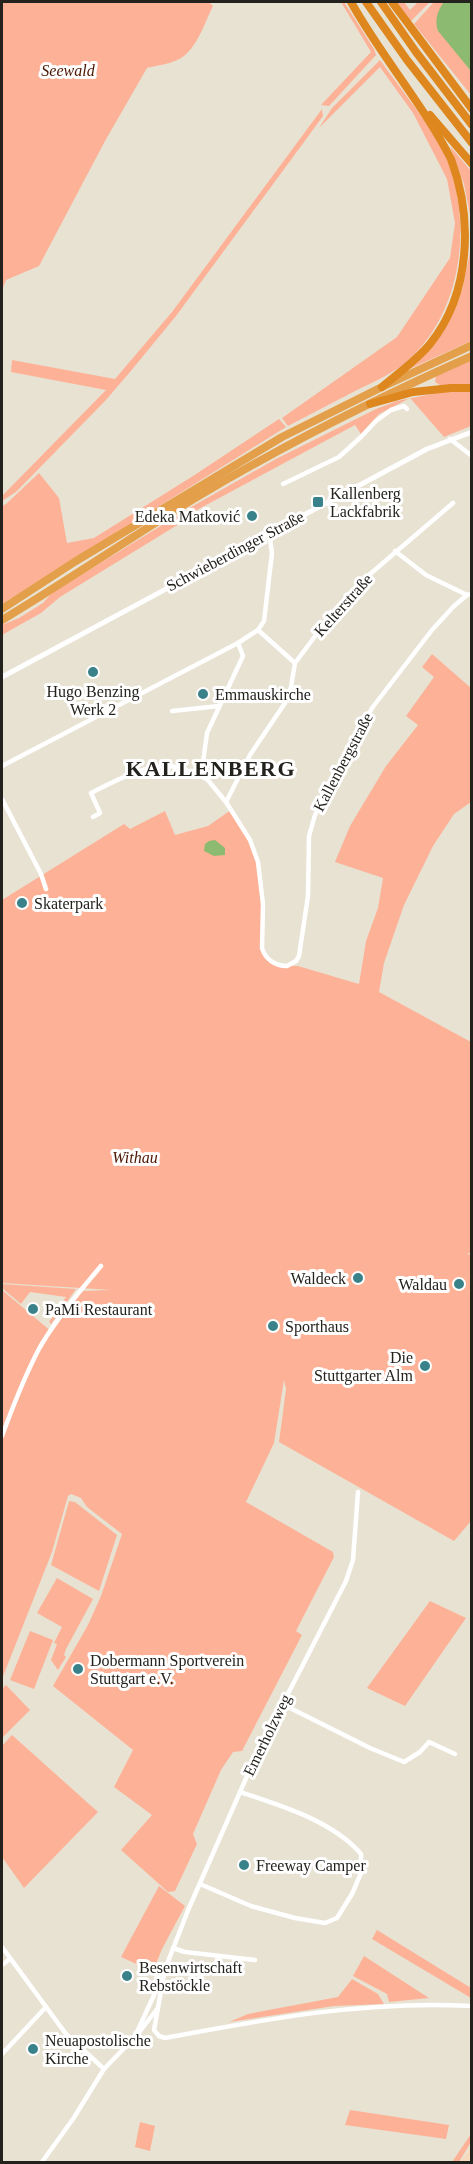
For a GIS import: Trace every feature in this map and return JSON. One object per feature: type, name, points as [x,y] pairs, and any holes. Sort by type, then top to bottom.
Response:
[{"type":"highway","points":[[351,2],[379,49],[443,143],[461,181],[468,216],[467,258],[457,295],[439,331],[416,359],[382,387]]},
{"type":"highway","points":[[366,2],[471,143]]},
{"type":"highway","points":[[381,2],[405,38],[471,124]]},
{"type":"highway","points":[[392,2],[471,109]]},
{"type":"highway","points":[[411,95],[471,164]]},
{"type":"highway","points":[[2,609],[76,561],[282,437],[471,345]]},
{"type":"highway","points":[[2,620],[196,497],[299,440],[471,356]]},
{"type":"highway","points":[[370,404],[426,390],[471,388]]},
{"type":"main road","points":[[464,2163],[471,2151]]},
{"type":"street","points":[[283,484],[339,457],[382,415],[404,406],[407,409]]},
{"type":"street","name":"Schwieberdinger Straße","points":[[2,677],[427,449],[471,432]]},
{"type":"street","points":[[450,439],[471,456]]},
{"type":"street","name":"Kelterstraße","points":[[226,802],[250,755],[285,703],[291,687],[295,663],[342,602],[395,550],[453,503]]},
{"type":"street","points":[[2,766],[238,643],[258,630],[264,621],[270,579],[272,553],[269,533]]},
{"type":"street","points":[[395,550],[426,574],[469,594]]},
{"type":"street","name":"Kallenbergstraße","points":[[226,802],[250,840],[258,862],[262,887],[264,956],[283,966],[291,965],[299,956],[308,896],[309,836],[315,815],[372,708],[432,630],[469,594]]},
{"type":"street","points":[[258,630],[295,663]]},
{"type":"street","points":[[207,780],[203,749],[207,733],[241,660],[242,651],[238,643]]},
{"type":"street","points":[[172,711],[219,706]]},
{"type":"street","points":[[93,817],[100,813],[91,793],[137,772],[168,766],[184,769],[207,780],[226,802]]},
{"type":"street","points":[[2,799],[43,877],[46,889]]},
{"type":"street","points":[[2,1436],[21,1387],[41,1346],[77,1294],[101,1266]]},
{"type":"street","name":"Emerholzweg","points":[[131,2041],[163,1977],[173,1948],[240,1792],[282,1704],[346,1581],[353,1560],[358,1492]]},
{"type":"street","points":[[282,1704],[370,1748],[404,1762],[420,1752],[429,1742],[455,1754]]},
{"type":"street","points":[[200,1884],[251,1906],[295,1918],[325,1923],[337,1918],[352,1894],[361,1873],[361,1854],[349,1840],[326,1826],[266,1799],[240,1792]]},
{"type":"street","points":[[2,1947],[66,2034],[104,2068]]},
{"type":"street","points":[[173,1948],[185,1952],[255,1960]]},
{"type":"street","points":[[2,1965],[9,1959]]},
{"type":"street","name":"Emerholzweg","points":[[163,1977],[154,2030],[159,2036],[165,2037],[256,2020],[338,2009],[417,2004],[471,2006]]},
{"type":"street","points":[[2,2054],[46,2007]]},
{"type":"street","name":"Emerholzweg","points":[[42,2163],[73,2119],[104,2068],[159,2008]]},
{"type":"green space","name":"Seewald","points":[[2,2],[209,2],[213,6],[197,40],[184,56],[171,63],[147,68],[105,141],[39,266],[6,280],[2,290]]},
{"type":"green space","points":[[341,2],[344,2],[376,55],[329,106],[321,105],[371,52]]},
{"type":"green space","points":[[397,2],[404,2],[410,10],[418,2],[430,2],[411,21]]},
{"type":"green space","points":[[434,2],[471,2],[471,95],[414,24]]},
{"type":"green space","points":[[380,60],[424,120],[447,158],[455,184],[459,212],[460,240],[457,268],[450,295],[439,320],[424,343],[405,363],[382,378],[288,426],[282,418],[397,337],[450,258],[455,223],[447,179],[413,113],[380,67],[319,128],[332,108]]},
{"type":"green space","points":[[322,109],[323,116],[176,316],[105,401],[16,492],[2,501],[2,496],[106,390],[11,372],[12,360],[115,379],[172,312]]},
{"type":"green space","points":[[450,146],[471,171],[471,220],[464,184]]},
{"type":"green space","points":[[471,248],[471,341],[405,371],[418,361],[462,290]]},
{"type":"green space","points":[[471,359],[471,385],[440,385],[435,382],[436,376]]},
{"type":"green space","points":[[442,392],[471,392],[471,426],[444,437],[410,398]]},
{"type":"green space","points":[[409,399],[379,414],[361,434],[355,425],[195,511],[192,516],[60,597],[41,613],[2,635],[2,625],[19,618],[43,603],[51,594],[193,506],[276,459],[376,409]]},
{"type":"green space","points":[[279,419],[286,427],[2,604],[2,506],[39,473],[59,498],[67,543],[94,538]]},
{"type":"green space","name":"Withau","points":[[432,654],[471,688],[471,802],[454,814],[433,846],[404,905],[384,963],[379,992],[471,1042],[472,1252],[467,1254],[472,1255],[471,1521],[454,1541],[279,1442],[286,1389],[284,1380],[274,1443],[246,1502],[333,1552],[334,1557],[296,1631],[302,1635],[242,1751],[233,1752],[221,1770],[193,1834],[197,1844],[175,1891],[168,1892],[121,1850],[152,1815],[114,1787],[133,1750],[53,1686],[88,1625],[101,1596],[122,1534],[87,1507],[81,1498],[71,1494],[68,1496],[52,1552],[2,1679],[2,1290],[52,1332],[81,1291],[111,1290],[2,1283],[2,900],[124,824],[130,829],[165,811],[175,835],[208,826],[231,810],[250,840],[260,875],[264,956],[283,966],[298,966],[359,984],[366,941],[378,908],[383,878],[335,862],[350,826],[386,766],[418,725],[406,716],[434,677],[422,667]]},
{"type":"green space","points":[[2,1284],[76,1289],[51,1324],[49,1322],[66,1297],[30,1292],[21,1304],[2,1288]]},
{"type":"green space","points":[[69,1501],[75,1502],[117,1535],[99,1591],[51,1565]]},
{"type":"green space","points":[[57,1578],[93,1599],[66,1649],[64,1655],[66,1657],[58,1670],[51,1660],[57,1644],[54,1643],[62,1627],[37,1613]]},
{"type":"green space","points":[[430,1601],[466,1618],[405,1706],[367,1688]]},
{"type":"green space","points":[[30,1631],[53,1640],[34,1689],[10,1680]]},
{"type":"green space","points":[[6,1685],[30,1710],[2,1738],[2,1689]]},
{"type":"green space","points":[[12,1735],[98,1812],[24,1888],[2,1857],[2,1746]]},
{"type":"green space","points":[[159,1886],[185,1906],[156,1964],[148,1960],[143,1967],[121,1957]]},
{"type":"green space","points":[[377,1930],[471,1988],[471,1998],[372,1939]]},
{"type":"green space","points":[[364,1956],[429,1998],[389,2002],[387,1994],[353,1976]]},
{"type":"green space","points":[[352,1979],[378,1994],[384,2004],[334,2006],[229,2022],[248,2014],[338,1997]]},
{"type":"green space","points":[[350,2110],[449,2125],[446,2139],[345,2125]]},
{"type":"green space","points":[[140,2122],[155,2126],[150,2151],[135,2147]]},
{"type":"green space","points":[[471,2134],[471,2142],[459,2162],[452,2162]]},
{"type":"shaded area","points":[[444,2],[471,2],[471,71],[438,31],[437,15]]},
{"type":"shaded area","points":[[215,840],[225,848],[225,855],[214,856],[204,851],[205,844]]},
{"type":"place","name":"Kallenberg Lackfabrik","points":[[318,502]]},
{"type":"place","name":"Edeka Matković","points":[[252,516]]},
{"type":"place","name":"Hugo Benzing Werk 2","points":[[93,672]]},
{"type":"place","name":"Emmauskirche","points":[[203,694]]},
{"type":"place","name":"Skaterpark","points":[[22,903]]},
{"type":"place","name":"Waldeck","points":[[358,1278]]},
{"type":"place","name":"Waldau","points":[[459,1284]]},
{"type":"place","name":"PaMi Restaurant","points":[[33,1309]]},
{"type":"place","name":"Sporthaus","points":[[273,1326]]},
{"type":"place","name":"Die Stuttgarter Alm","points":[[425,1366]]},
{"type":"place","name":"Dobermann Sportverein Stuttgart e.V.","points":[[78,1669]]},
{"type":"place","name":"Freeway Camper","points":[[244,1865]]},
{"type":"place","name":"Besenwirtschaft Rebstöckle","points":[[127,1976]]},
{"type":"place","name":"Neuapostolische Kirche","points":[[33,2049]]},
{"type":"district","name":"KALLENBERG","points":[[211,768]]}]
